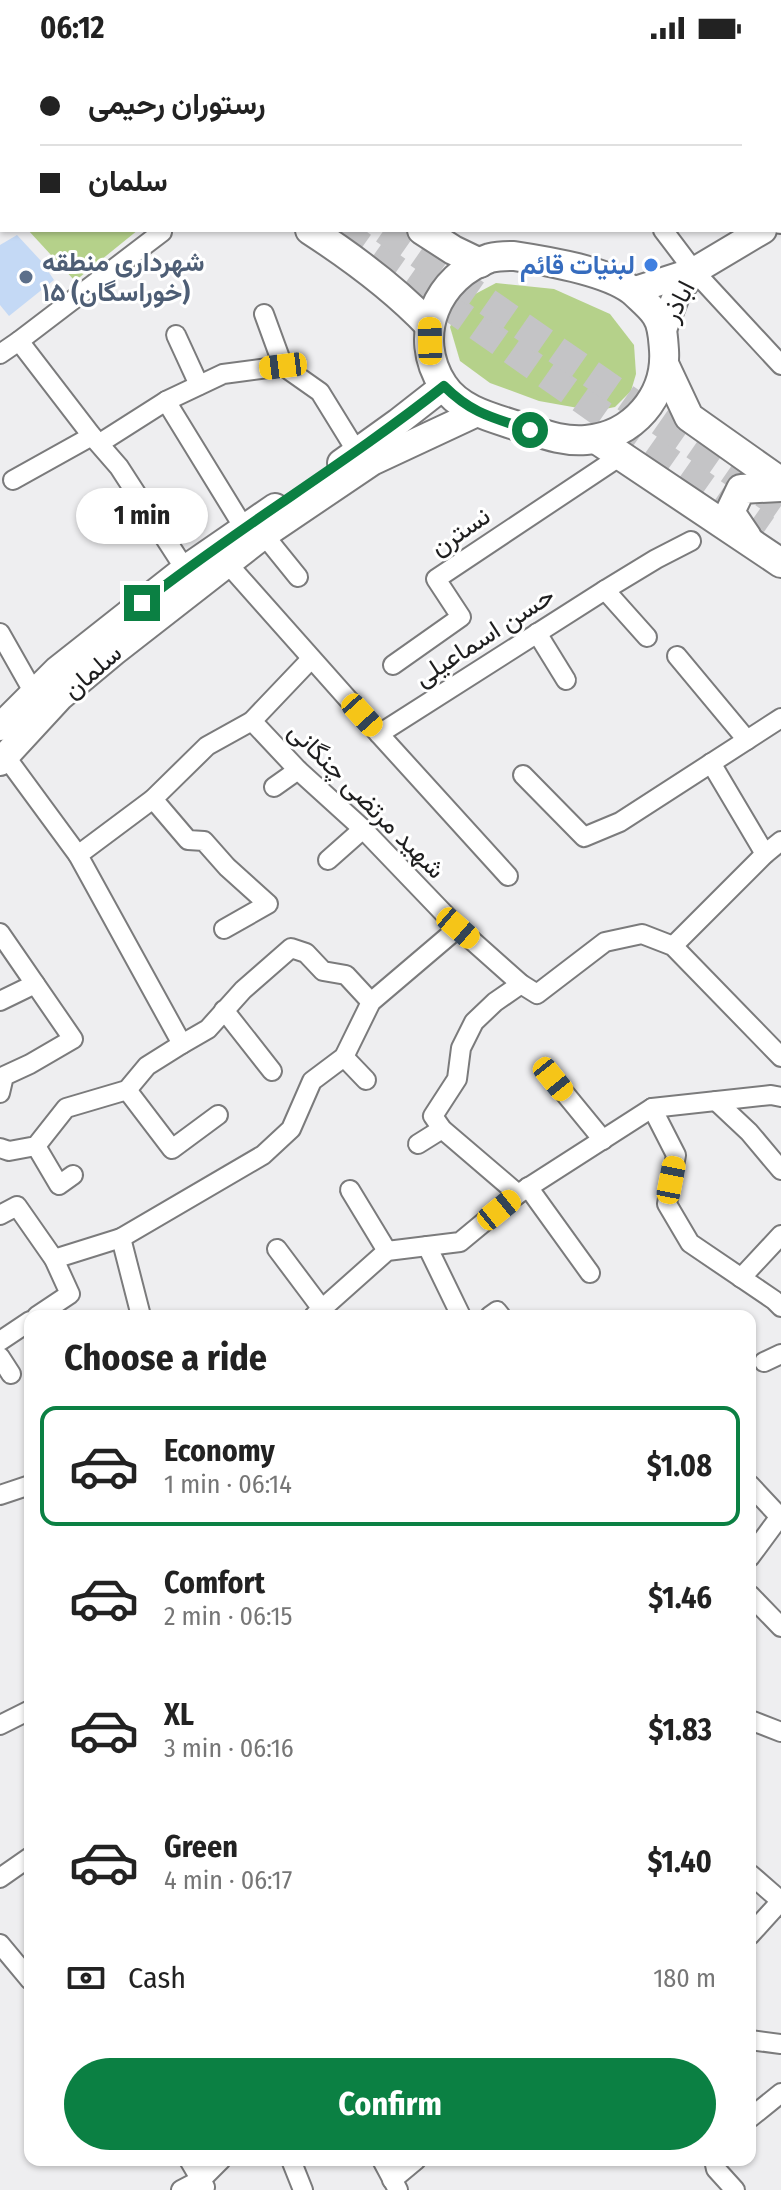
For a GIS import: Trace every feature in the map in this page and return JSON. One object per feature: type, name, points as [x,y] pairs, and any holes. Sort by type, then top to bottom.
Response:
[{"type":"main road","points":[[425,232],[480,263]]},
{"type":"main road","name":"اباذر","points":[[632,291],[694,271],[760,232]]},
{"type":"main road","points":[[327,233],[406,300],[429,325]]},
{"type":"main road","points":[[665,366],[657,392],[642,414],[621,430],[596,439],[576,441],[557,438],[477,413],[456,398],[444,386],[430,357],[429,325],[436,304],[449,286],[463,272],[494,257],[540,260],[604,276],[632,291],[656,315],[662,332],[665,366],[689,417],[778,477]]},
{"type":"main road","name":"اباذر","points":[[662,332],[676,296],[694,271]]},
{"type":"main road","name":"سلمان","points":[[3,760],[60,697],[227,563],[254,531],[444,386]]},
{"type":"main road","name":"سلمان","points":[[0,727],[57,670],[185,569],[372,462],[477,413]]},
{"type":"main road","points":[[596,439],[619,457],[772,524]]},
{"type":"main road","points":[[772,524],[730,512],[741,489],[778,477]]},
{"type":"main road","points":[[772,524],[781,563]]},
{"type":"street","points":[[0,354],[162,232]]},
{"type":"street","points":[[665,232],[694,271],[781,365]]},
{"type":"street","points":[[264,314],[283,366],[320,392],[357,452]]},
{"type":"street","points":[[176,335],[199,385]]},
{"type":"street","points":[[19,341],[119,467],[185,569]]},
{"type":"street","points":[[13,480],[223,374],[283,366]]},
{"type":"street","points":[[166,401],[254,531],[298,577]]},
{"type":"street","name":"نسترن","points":[[393,665],[461,617],[436,579],[619,457]]},
{"type":"street","name":"حسن اسماعیلی","points":[[379,734],[605,590],[691,541]]},
{"type":"street","points":[[227,563],[508,876]]},
{"type":"street","points":[[605,590],[647,637]]},
{"type":"street","points":[[0,633],[34,693]]},
{"type":"street","points":[[537,633],[566,680]]},
{"type":"street","points":[[677,656],[747,740]]},
{"type":"street","points":[[78,855],[153,799],[207,746],[252,721],[311,659]]},
{"type":"street","points":[[523,775],[584,837],[620,822],[781,718]]},
{"type":"street","name":"شهید مرتضی چنگانی","points":[[252,721],[298,770],[363,829],[458,928],[521,984]]},
{"type":"street","points":[[3,760],[78,855],[182,1044]]},
{"type":"street","points":[[711,763],[765,854]]},
{"type":"street","points":[[274,787],[298,770]]},
{"type":"street","points":[[153,799],[188,840],[204,841],[268,904],[224,929]]},
{"type":"street","points":[[328,860],[363,829]]},
{"type":"street","points":[[673,946],[781,841]]},
{"type":"street","points":[[54,1259],[121,1238],[263,1155],[291,1129],[312,1081],[344,1057],[371,1002],[458,928]]},
{"type":"street","points":[[0,933],[73,1039],[4,1076],[0,1093]]},
{"type":"street","points":[[590,1273],[523,1191],[442,1129],[433,1116],[457,1079],[461,1048],[474,1022],[521,984],[537,994],[605,942],[642,934],[673,946],[781,1057]]},
{"type":"street","points":[[0,1148],[9,1151],[36,1146],[66,1108],[127,1090],[147,1066],[208,1029],[243,990],[291,948],[306,953],[323,971],[346,975],[371,1002]]},
{"type":"street","points":[[0,1001],[35,984]]},
{"type":"street","points":[[224,1010],[272,1071]]},
{"type":"street","points":[[344,1057],[366,1080]]},
{"type":"street","points":[[553,1079],[603,1140]]},
{"type":"street","points":[[127,1090],[172,1149],[218,1115]]},
{"type":"street","points":[[321,1310],[387,1251],[460,1242],[523,1191],[652,1108],[771,1095],[781,1097]]},
{"type":"street","points":[[716,1101],[749,1132],[781,1170]]},
{"type":"street","points":[[652,1108],[676,1155],[667,1204],[690,1243],[781,1307]]},
{"type":"street","points":[[418,1144],[442,1129]]},
{"type":"street","points":[[36,1146],[59,1185],[73,1175]]},
{"type":"street","points":[[350,1190],[387,1251]]},
{"type":"street","points":[[0,1215],[17,1206],[54,1259],[70,1294],[46,1310]]},
{"type":"street","points":[[741,1278],[781,1235]]},
{"type":"street","points":[[121,1238],[139,1310]]},
{"type":"street","points":[[427,1246],[458,1310]]},
{"type":"street","points":[[277,1249],[316,1310]]},
{"type":"street","points":[[0,1341],[24,1325]]},
{"type":"street","points":[[0,1357],[11,1374]]},
{"type":"street","points":[[0,1495],[24,1487]]},
{"type":"street","points":[[756,1491],[781,1516],[756,1549]]},
{"type":"street","points":[[756,1601],[781,1627]]},
{"type":"street","points":[[0,1725],[24,1713]]},
{"type":"street","points":[[756,1722],[781,1732]]},
{"type":"street","points":[[0,1878],[24,1866]]},
{"type":"street","points":[[756,1879],[781,1901],[756,1928]]},
{"type":"street","points":[[3,1953],[24,1974]]},
{"type":"street","points":[[756,2041],[781,2044]]},
{"type":"street","points":[[756,2113],[781,2093]]},
{"type":"street","points":[[193,2166],[204,2184]]},
{"type":"street","points":[[181,2190],[204,2184],[217,2166]]},
{"type":"street","points":[[293,2166],[303,2190]]},
{"type":"street","points":[[385,2166],[395,2185],[411,2166]]},
{"type":"street","points":[[715,2166],[735,2190]]},
{"type":"green space","points":[[30,232],[136,232],[75,281]]},
{"type":"green space","points":[[496,283],[554,289],[610,314],[634,345],[636,374],[631,391],[615,407],[595,411],[539,401],[490,383],[460,361],[450,327],[462,301]]},
{"type":"building","name":"شهرداری منطقه ۱۵ (خوراسگان)","points":[[17,235],[54,280],[9,316],[0,305],[0,245]]},
{"type":"tunnel","points":[[343,232],[766,529]]},
{"type":"tunnel","points":[[387,232],[781,506]]},
{"type":"place","name":"لبنیات قائم","points":[[651,265]]},
{"type":"place","name":"شهرداری منطقه ۱۵ (خوراسگان)","points":[[26,277]]},
{"type":"route","points":[[142,603],[185,569],[357,452],[444,386],[477,413],[530,430]]}]
